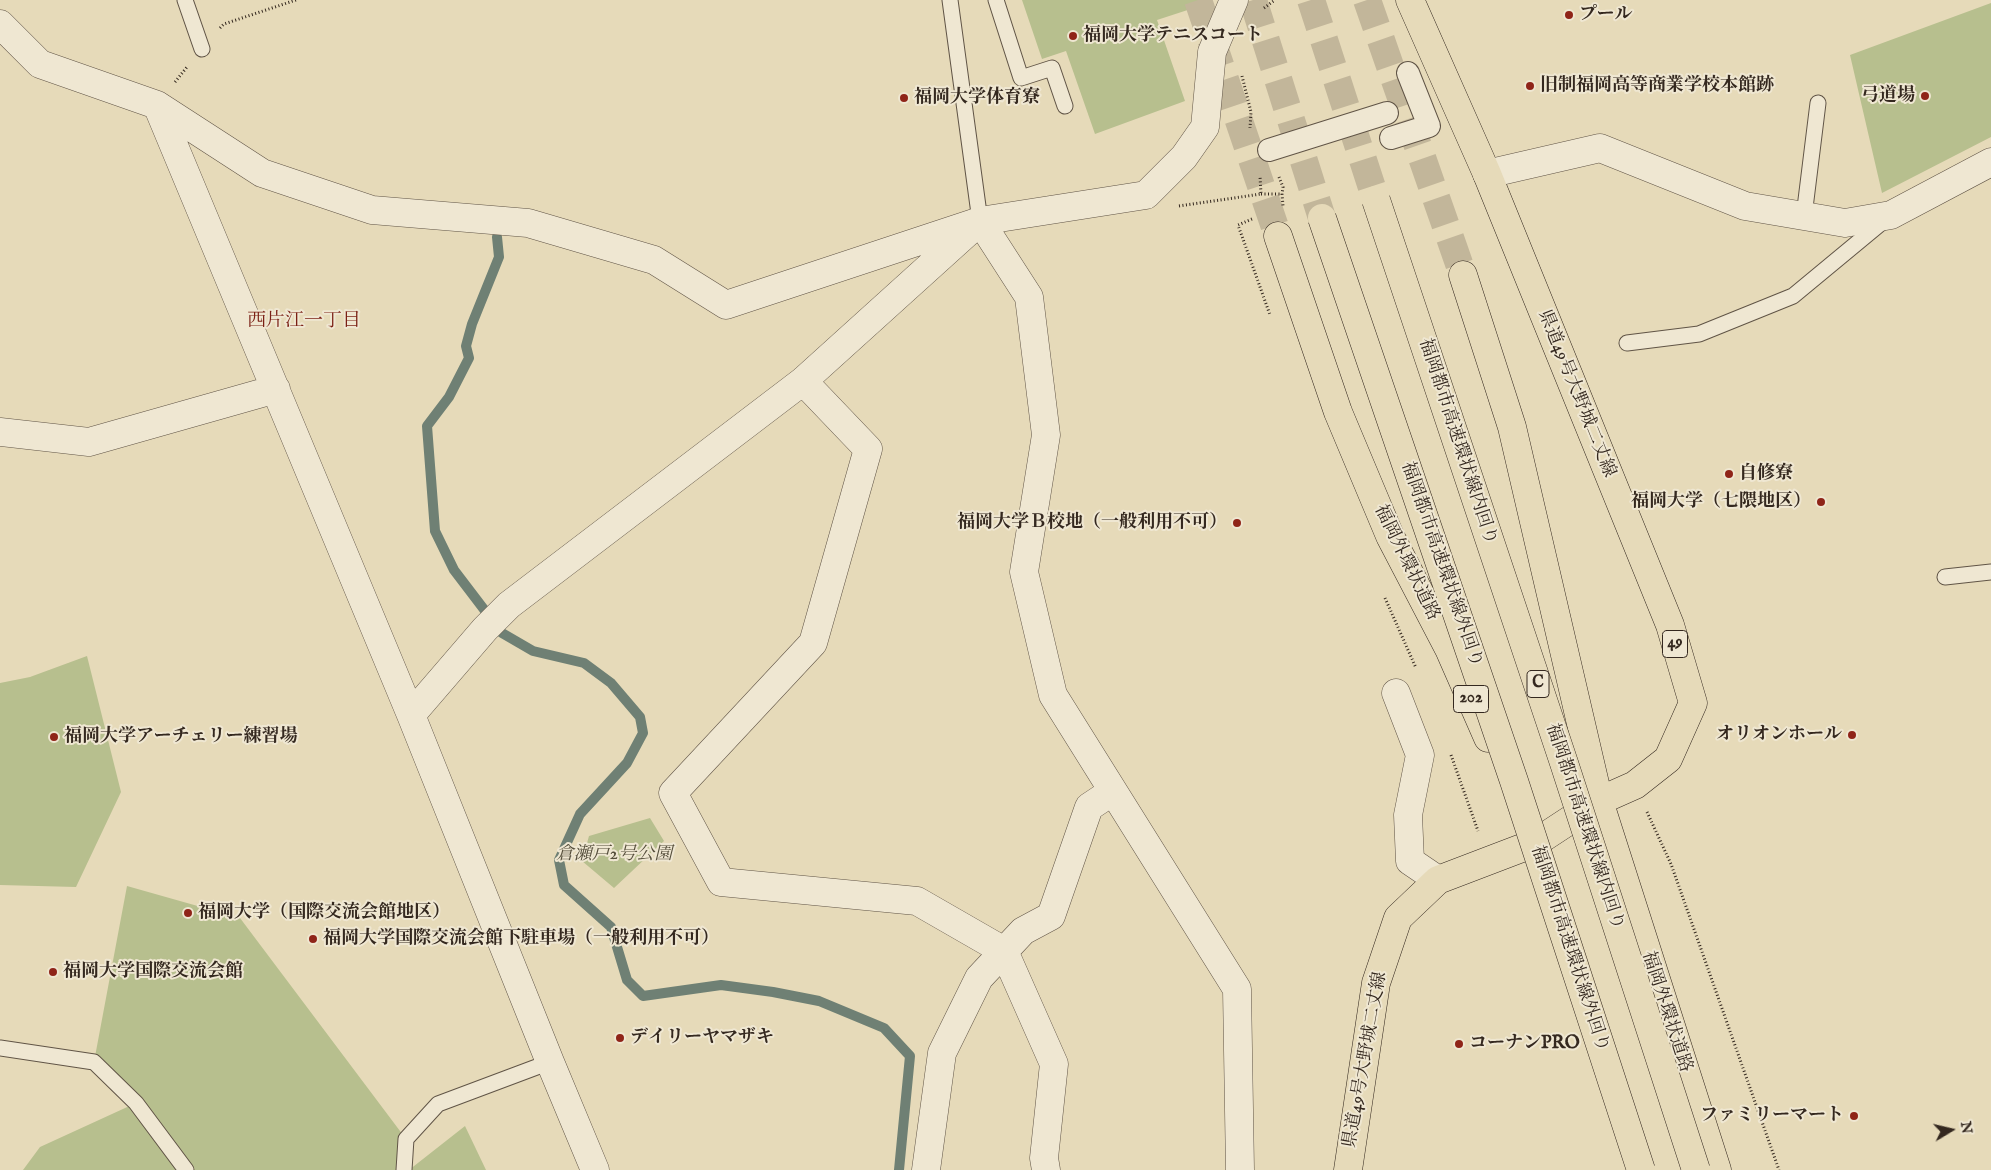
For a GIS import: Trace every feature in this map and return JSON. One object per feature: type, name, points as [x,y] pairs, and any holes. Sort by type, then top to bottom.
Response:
[{"type":"main road","name":"県道49号大野城二丈線","points":[[1348,1170],[1376,983],[1398,918],[1438,880],[1535,843],[1599,801],[1635,784],[1668,758],[1693,703],[1670,625],[1487,174],[1410,0]]},
{"type":"main road","name":"福岡都市高速環状線内回り","points":[[1376,200],[1564,763],[1696,1170]]},
{"type":"main road","name":"福岡都市高速環状線外回り","points":[[1322,218],[1514,781],[1642,1170]]},
{"type":"main road","name":"福岡外環状道路","points":[[1278,236],[1338,412],[1390,536],[1449,649],[1535,843],[1642,1170]]},
{"type":"main road","name":"福岡外環状道路","points":[[1463,274],[1512,427],[1599,801],[1717,1170]]},
{"type":"street","points":[[0,24],[40,64],[157,105],[262,173],[372,210],[537,226],[654,260],[726,305],[980,222],[1146,195],[1184,157],[1205,127],[1212,52],[1234,0]]},
{"type":"street","points":[[1391,138],[1430,126],[1408,73]]},
{"type":"street","points":[[157,105],[411,715],[595,1170]]},
{"type":"street","points":[[1269,150],[1387,113]]},
{"type":"street","points":[[1487,174],[1600,148],[1745,206],[1845,223],[1891,215],[1991,162]]},
{"type":"street","points":[[411,715],[485,629],[509,606],[803,381],[980,222]]},
{"type":"street","points":[[980,222],[1029,297],[1046,435],[1024,572],[1053,695],[1237,989],[1240,1170]]},
{"type":"street","points":[[803,381],[868,449],[812,643],[673,793],[721,882],[917,901],[1004,951],[1054,1064],[1044,1158],[1046,1170]]},
{"type":"street","points":[[0,432],[89,442],[276,389]]},
{"type":"street","points":[[1396,693],[1420,756],[1408,814],[1410,861],[1438,880]]},
{"type":"street","points":[[926,1170],[942,1053],[978,978],[1023,931],[1051,916],[1089,807],[1113,791]]},
{"type":"lane","points":[[185,0],[202,49]]},
{"type":"lane","points":[[950,0],[980,222]]},
{"type":"lane","points":[[996,0],[1021,78],[1052,68],[1065,106]]},
{"type":"lane","points":[[1804,216],[1818,103]]},
{"type":"lane","points":[[1627,343],[1699,334],[1793,296],[1891,215]]},
{"type":"lane","points":[[1945,577],[1991,572]]},
{"type":"lane","points":[[0,1048],[94,1062],[136,1103],[186,1170]]},
{"type":"lane","points":[[404,1170],[406,1139],[438,1104],[550,1062]]},
{"type":"path","points":[[157,105],[224,24],[296,0]]},
{"type":"path","points":[[1282,194],[1283,187]]},
{"type":"path","points":[[1635,784],[1671,864],[1779,1170]]},
{"type":"green space","points":[[1022,0],[1205,0],[1206,4],[1157,20],[1185,101],[1095,134],[1066,51],[1042,59]]},
{"type":"green space","name":"弓道場","points":[[1991,3],[1991,137],[1882,193],[1850,55]]},
{"type":"green space","name":"福岡大学アーチェリー練習場","points":[[87,656],[121,792],[76,887],[0,885],[0,683],[30,677]]},
{"type":"green space","name":"倉瀬戸2号公園","points":[[650,818],[664,841],[614,888],[582,861],[589,836]]},
{"type":"green space","points":[[127,886],[240,918],[406,1139],[404,1170],[23,1170],[40,1147],[136,1103],[94,1062]]},
{"type":"green space","points":[[465,1126],[486,1170],[409,1170]]},
{"type":"waterway","points":[[497,237],[499,257],[472,324],[466,346],[469,358],[449,397],[427,426],[435,531],[454,570],[502,633],[533,651],[584,663],[611,683],[640,717],[643,733],[627,763],[580,814],[559,860],[564,885],[611,927],[627,980],[643,996],[721,985],[819,1001],[884,1028],[910,1056],[899,1170]]},
{"type":"tunnel","points":[[1198,0],[1278,236]]},
{"type":"tunnel","points":[[1253,0],[1322,218]]},
{"type":"tunnel","points":[[1311,0],[1376,200]]},
{"type":"tunnel","points":[[1367,0],[1463,275]]},
{"type":"place","name":"プール","points":[[1569,15]]},
{"type":"place","name":"福岡大学テニスコート","points":[[1073,36]]},
{"type":"place","name":"旧制福岡高等商業学校本館跡","points":[[1530,86]]},
{"type":"place","name":"弓道場","points":[[1925,96]]},
{"type":"place","name":"福岡大学体育寮","points":[[904,98]]},
{"type":"place","name":"自修寮","points":[[1729,474]]},
{"type":"place","name":"福岡大学（七隈地区）","points":[[1821,502]]},
{"type":"place","name":"福岡大学Ｂ校地（一般利用不可）","points":[[1237,523]]},
{"type":"place","name":"オリオンホール","points":[[1852,735]]},
{"type":"place","name":"福岡大学アーチェリー練習場","points":[[54,737]]},
{"type":"place","name":"福岡大学（国際交流会館地区）","points":[[188,913]]},
{"type":"place","name":"福岡大学国際交流会館下駐車場（一般利用不可）","points":[[313,939]]},
{"type":"place","name":"福岡大学国際交流会館","points":[[53,972]]},
{"type":"place","name":"デイリーヤマザキ","points":[[620,1038]]},
{"type":"place","name":"コーナンPRO","points":[[1459,1044]]},
{"type":"place","name":"ファミリーマート","points":[[1854,1116]]},
{"type":"district","name":"西片江一丁目","points":[[304,322]]}]
